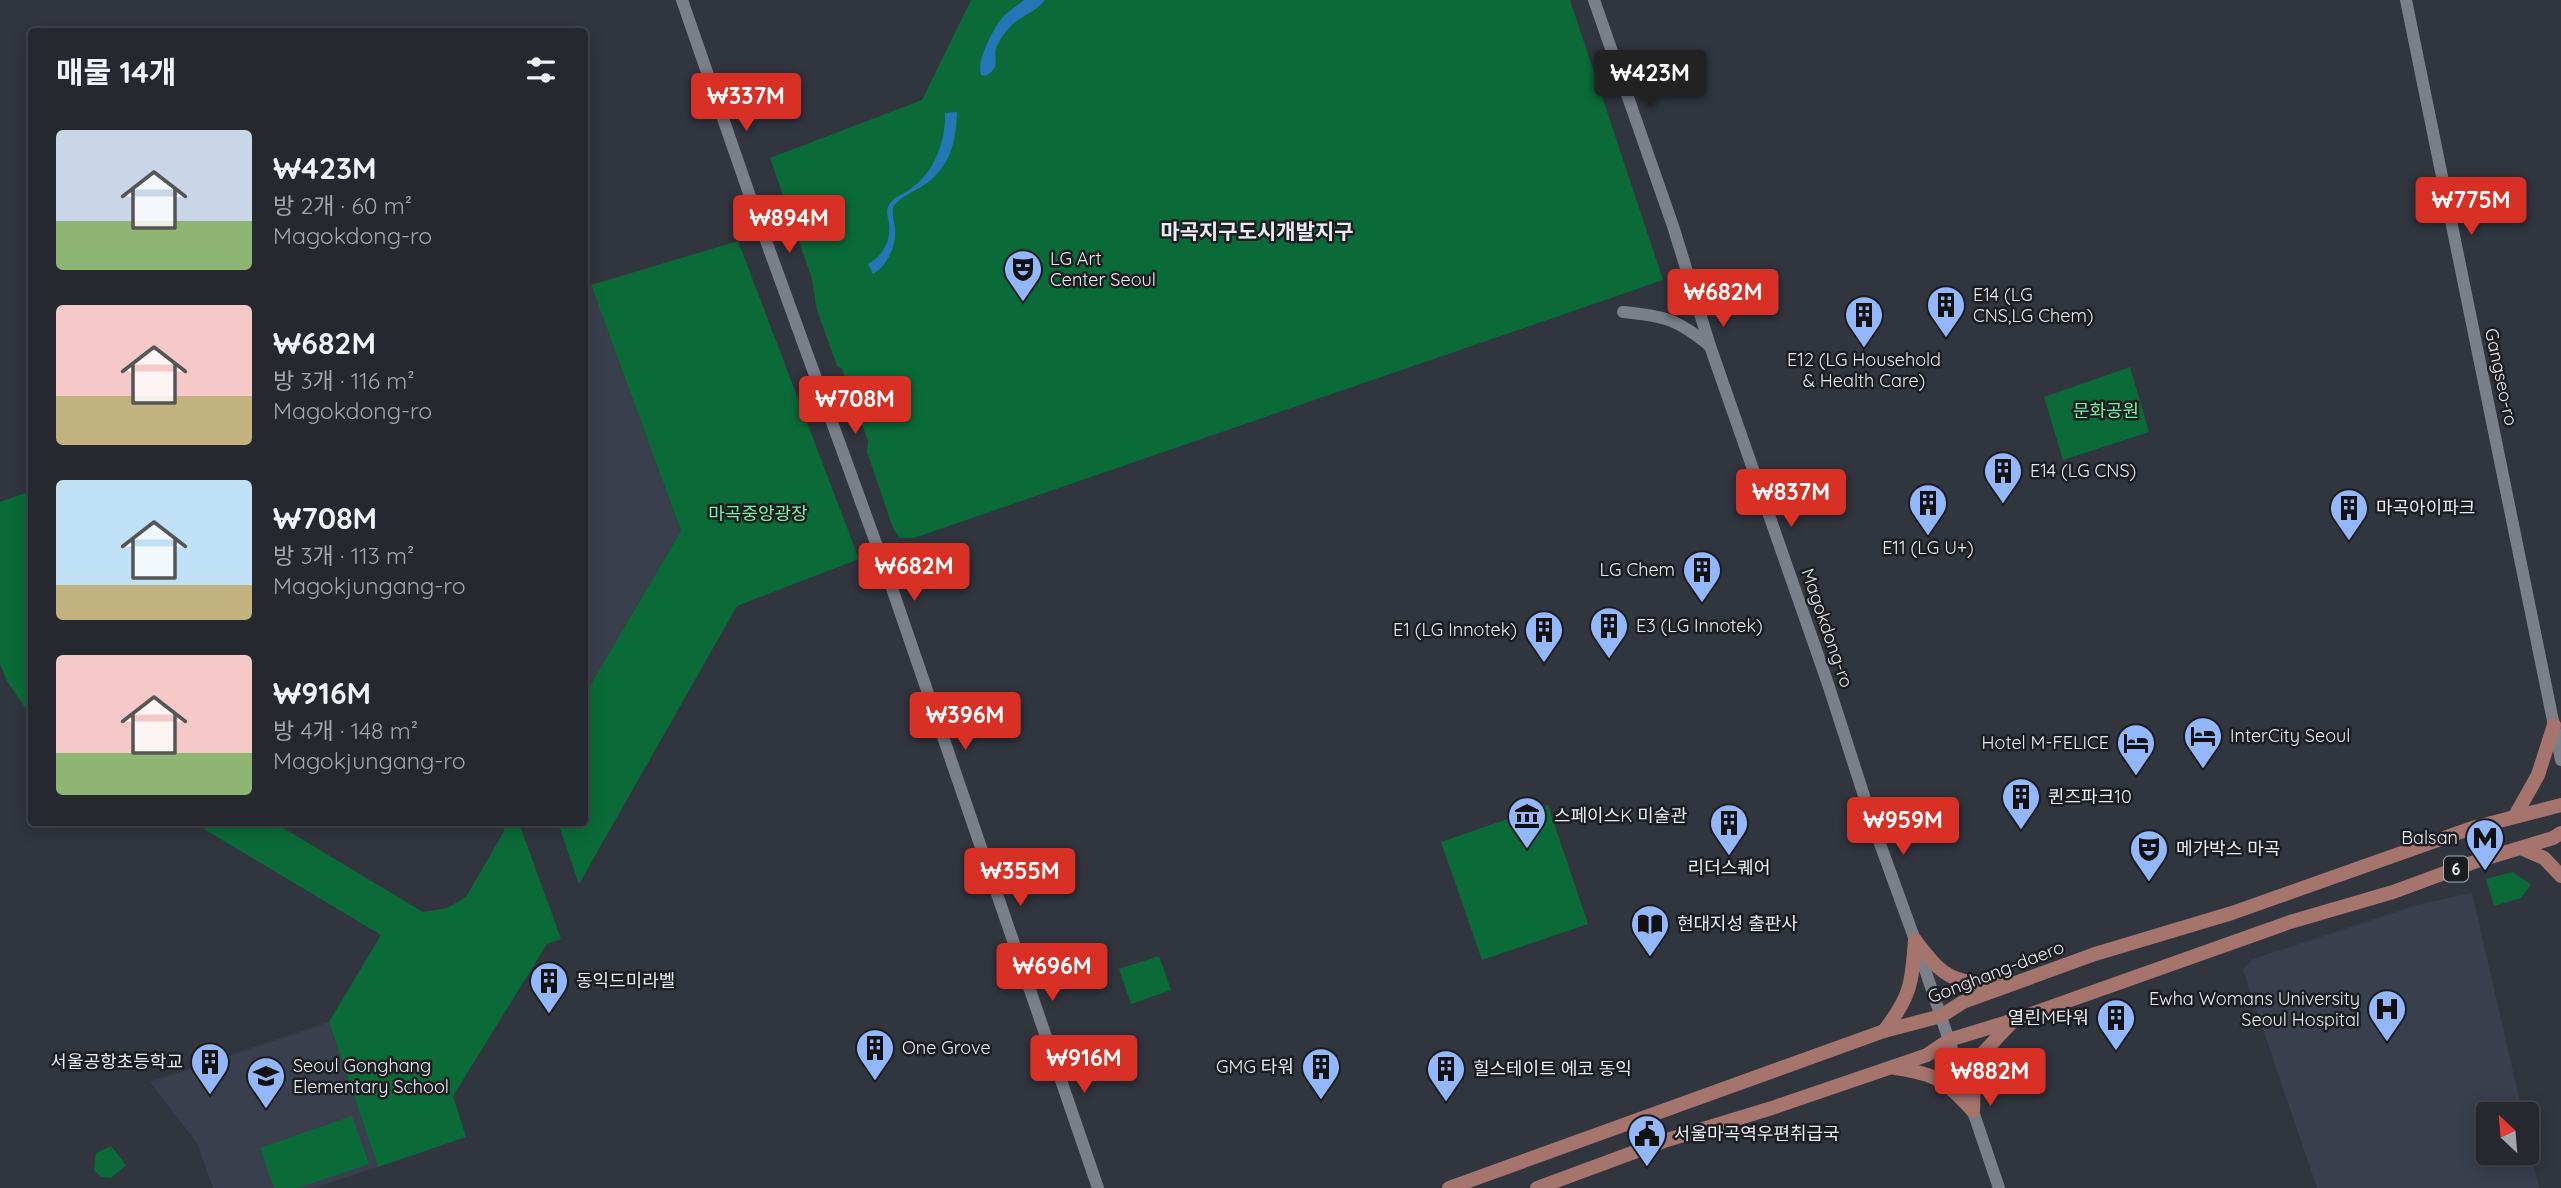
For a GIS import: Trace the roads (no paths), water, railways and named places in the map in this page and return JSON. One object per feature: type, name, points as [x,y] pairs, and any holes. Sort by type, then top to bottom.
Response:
[{"type":"main road","points":[[682,0],[753,205],[885,568],[1098,1188]]},
{"type":"main road","name":"Magokdong-ro","points":[[1594,0],[1999,1188]]},
{"type":"main road","name":"Gangseo-ro","points":[[2406,0],[2561,760]]},
{"type":"main road","points":[[1623,313],[1650,314],[1677,321],[1710,346]]},
{"type":"main road","points":[[2515,816],[2538,775],[2557,730]]},
{"type":"main road","name":"Gonghang-daero","points":[[1449,1188],[1884,1031],[1941,1016],[1963,1002],[2095,954],[2232,913],[2472,828],[2561,805]]},
{"type":"main road","name":"6","points":[[1537,1188],[1667,1140],[1772,1108],[1927,1055],[1949,1040],[2014,1020],[2290,922],[2393,892],[2561,833]]},
{"type":"main road","points":[[2521,848],[2543,858],[2561,876]]},
{"type":"main road","points":[[1915,940],[1932,963],[1959,981],[2010,985]]},
{"type":"main road","points":[[1884,1031],[1901,1009],[1908,994],[1915,940]]},
{"type":"main road","points":[[1973,1111],[1974,1082],[1981,1055],[2014,1020]]},
{"type":"main road","points":[[1892,1067],[1934,1075],[1955,1091],[1973,1111]]},
{"type":"water","points":[[1024,0],[1045,0],[1007,30],[996,47],[994,68],[985,76],[981,75],[983,54],[994,30],[1002,18]]},
{"type":"water","points":[[957,112],[953,145],[945,164],[931,180],[894,205],[893,247],[887,260],[873,274],[868,264],[882,252],[887,242],[889,204],[918,183],[932,166],[941,146],[945,113]]},
{"type":"place","name":"LG Art Center Seoul","points":[[1023,303]]},
{"type":"place","name":"E14 (LG CNS,LG Chem)","points":[[1946,339]]},
{"type":"place","name":"E12 (LG Household & Health Care)","points":[[1864,349]]},
{"type":"place","name":"E14 (LG CNS)","points":[[2003,505]]},
{"type":"place","name":"E11 (LG U+)","points":[[1928,537]]},
{"type":"place","name":"마곡아이파크","points":[[2349,542]]},
{"type":"place","name":"LG Chem","points":[[1702,604]]},
{"type":"place","name":"E3 (LG Innotek)","points":[[1609,660]]},
{"type":"place","name":"E1 (LG Innotek)","points":[[1544,664]]},
{"type":"place","name":"InterCity Seoul","points":[[2203,770]]},
{"type":"place","name":"Hotel M-FELICE","points":[[2136,777]]},
{"type":"place","name":"퀸즈파크10","points":[[2021,831]]},
{"type":"place","name":"스페이스K 미술관","points":[[1527,850]]},
{"type":"place","name":"리더스퀘어","points":[[1729,857]]},
{"type":"place","name":"Balsan","points":[[2485,872]]},
{"type":"place","name":"메가박스 마곡","points":[[2149,883]]},
{"type":"place","name":"현대지성 출판사","points":[[1650,958]]},
{"type":"place","name":"동익드미라벨","points":[[549,1015]]},
{"type":"place","name":"Ewha Womans University Seoul Hospital","points":[[2387,1043]]},
{"type":"place","name":"열린M타워","points":[[2116,1052]]},
{"type":"place","name":"One Grove","points":[[875,1082]]},
{"type":"place","name":"서울공항초등학교","points":[[210,1096]]},
{"type":"place","name":"GMG 타워","points":[[1321,1101]]},
{"type":"place","name":"힐스테이트 에코 동익","points":[[1446,1103]]},
{"type":"place","name":"Seoul Gonghang Elementary School","points":[[266,1110]]},
{"type":"place","name":"서울마곡역우편취급국","points":[[1647,1168]]},
{"type":"district","name":"마곡지구도시개발지구","points":[[1257,232]]},
{"type":"park label","name":"문화공원","points":[[2106,411]]},
{"type":"park label","name":"마곡중앙광장","points":[[758,514]]}]
